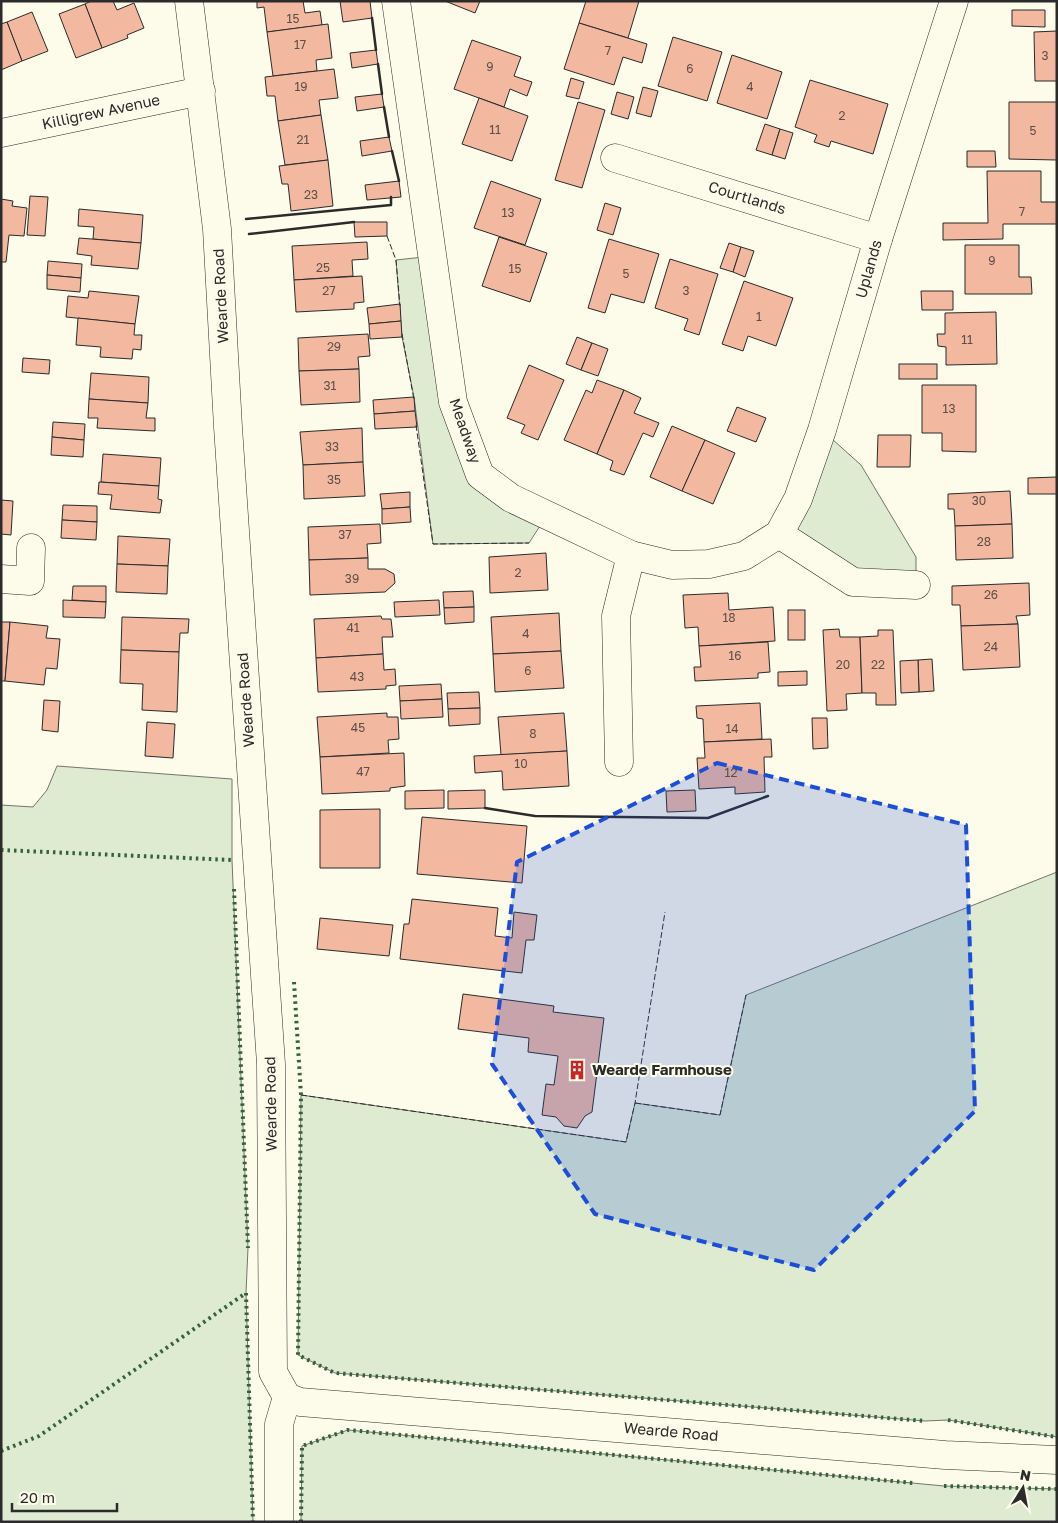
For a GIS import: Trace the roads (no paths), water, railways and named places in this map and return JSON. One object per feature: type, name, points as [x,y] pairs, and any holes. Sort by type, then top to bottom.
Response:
[{"type":"street","name":"Wearde Road","points":[[189,1],[217,239],[271,1064],[273,1372],[287,1397],[300,1402],[310,1403],[945,1455],[1057,1460]]},
{"type":"street","name":"Meadway","points":[[396,1],[453,402],[480,475],[511,498],[631,555],[672,565],[709,564],[744,556],[779,534]]},
{"type":"street","name":"Uplands","points":[[779,534],[798,499],[822,430],[878,238],[954,1]]},
{"type":"street","name":"Killigrew Avenue","points":[[1,133],[201,91]]},
{"type":"street","name":"Courtlands","points":[[615,158],[878,238]]},
{"type":"street","points":[[779,534],[852,582],[916,585]]},
{"type":"street","points":[[1,579],[30,581],[31,548]]},
{"type":"street","points":[[619,762],[616,616],[631,555]]},
{"type":"street","points":[[279,1522],[279,1424],[287,1397]]},
{"type":"place","name":"Wearde Farmhouse","points":[[577,1070]]}]
